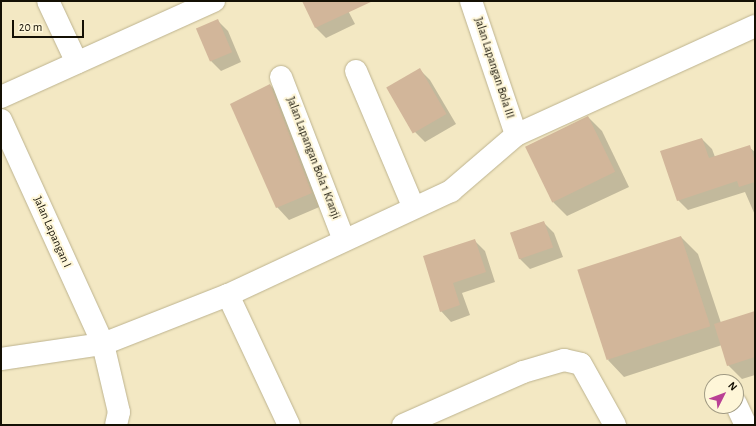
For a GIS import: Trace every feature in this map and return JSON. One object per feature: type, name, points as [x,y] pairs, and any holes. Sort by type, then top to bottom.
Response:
[{"type":"street","points":[[48,1],[77,63]]},
{"type":"street","points":[[1,97],[214,1]]},
{"type":"street","name":"Jalan Lapangan Bola III","points":[[472,1],[516,135]]},
{"type":"street","points":[[1,359],[103,344],[228,295],[413,206],[451,190],[516,135],[755,26]]},
{"type":"street","points":[[356,71],[413,206]]},
{"type":"street","name":"Jalan Lapangan Bola 1 Kranji","points":[[281,77],[344,240]]},
{"type":"street","name":"Jalan Lapangan I","points":[[1,120],[103,344],[119,412],[116,425]]},
{"type":"street","points":[[228,295],[289,425]]},
{"type":"street","points":[[403,425],[523,372],[564,360],[581,364],[615,425]]},
{"type":"street","points":[[741,414],[746,425]]},
{"type":"building","points":[[302,1],[373,1],[315,28]]},
{"type":"building","points":[[218,19],[232,52],[210,62],[196,28]]},
{"type":"building","points":[[420,68],[446,114],[413,133],[386,88]]},
{"type":"building","points":[[270,84],[312,193],[276,208],[230,104]]},
{"type":"building","points":[[588,116],[615,172],[552,202],[525,147]]},
{"type":"building","points":[[702,138],[709,158],[750,145],[755,162],[755,182],[739,187],[737,181],[677,201],[660,151]]},
{"type":"building","points":[[544,221],[553,247],[519,259],[510,233]]},
{"type":"building","points":[[681,236],[710,326],[607,360],[577,270]]},
{"type":"building","points":[[475,239],[486,272],[453,283],[460,305],[440,312],[423,256]]},
{"type":"building","points":[[755,311],[755,357],[727,366],[714,324]]}]
